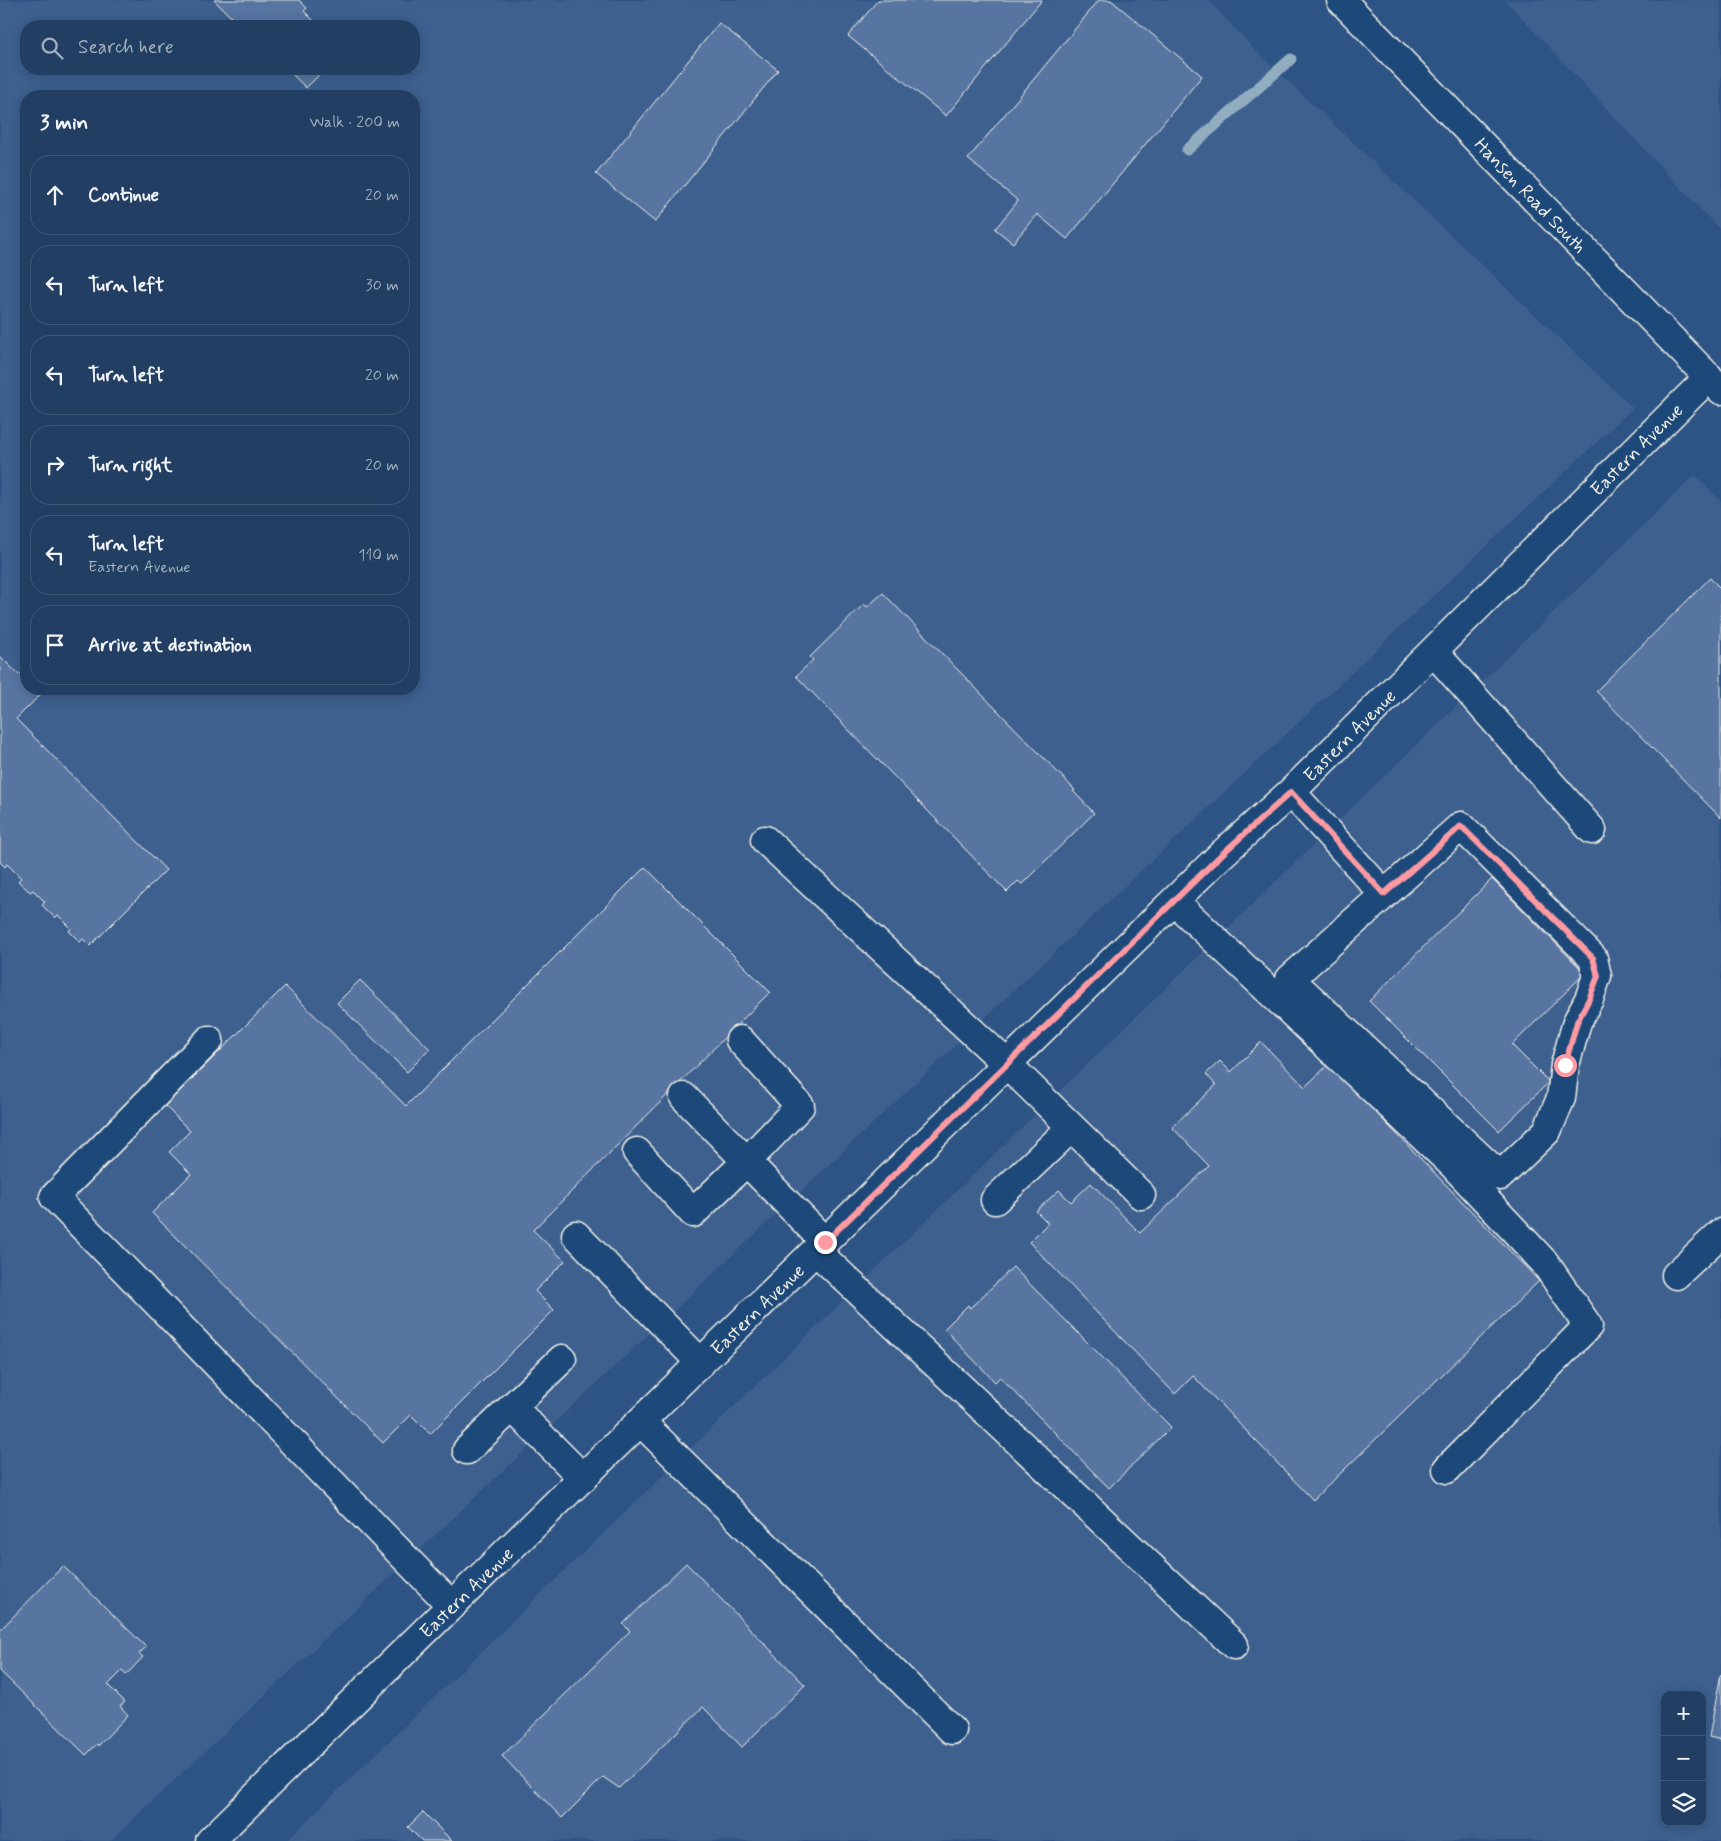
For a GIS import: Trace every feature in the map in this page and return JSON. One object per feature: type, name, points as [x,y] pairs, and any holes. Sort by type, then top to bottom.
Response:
[{"type":"street","name":"Hansen Road South","points":[[1341,0],[1715,383]]},
{"type":"street","name":"Eastern Avenue","points":[[210,1841],[1174,900],[1291,792],[1433,651],[1715,383]]},
{"type":"street","points":[[1433,651],[1592,830]]},
{"type":"street","points":[[1291,792],[1384,894]]},
{"type":"street","points":[[1461,826],[1593,958],[1598,976],[1577,1022],[1565,1065],[1561,1098],[1547,1131],[1500,1176],[1290,979],[1384,894],[1461,826]]},
{"type":"street","points":[[765,840],[1007,1064],[1140,1195]]},
{"type":"street","points":[[1174,900],[1452,1164],[1545,1263],[1588,1326],[1447,1469]]},
{"type":"street","points":[[209,1040],[54,1197],[452,1606]]},
{"type":"street","points":[[637,1152],[693,1212],[747,1161],[800,1106],[740,1040]]},
{"type":"street","points":[[684,1097],[747,1161],[821,1246],[1234,1645]]},
{"type":"street","points":[[995,1200],[1071,1128]]},
{"type":"street","points":[[1676,1275],[1721,1233]]},
{"type":"street","points":[[576,1235],[701,1363]]},
{"type":"street","points":[[467,1450],[562,1359]]},
{"type":"street","points":[[512,1407],[583,1478]]},
{"type":"street","points":[[641,1422],[952,1730]]},
{"type":"shaded area","points":[[0,0],[1208,0],[1255,50],[1633,408],[110,1841],[0,1841]]},
{"type":"shaded area","points":[[1505,0],[1721,0],[1721,231]]},
{"type":"shaded area","points":[[1695,475],[1721,501],[1721,1841],[286,1841]]},
{"type":"building","points":[[214,0],[299,0],[307,8],[304,11],[313,20],[234,20]]},
{"type":"building","points":[[878,0],[1042,0],[946,116],[848,36]]},
{"type":"building","points":[[1099,0],[1111,0],[1202,76],[1067,239],[1037,214],[1013,243],[995,229],[1018,201],[968,159]]},
{"type":"building","points":[[719,23],[778,70],[655,222],[596,174]]},
{"type":"building","points":[[293,75],[319,75],[306,88]]},
{"type":"building","points":[[1710,578],[1721,589],[1721,818],[1596,691]]},
{"type":"building","points":[[883,593],[1075,790],[1073,791],[1094,813],[1022,884],[1018,881],[1007,892],[796,676],[813,660],[810,657],[864,604],[867,607]]},
{"type":"building","points":[[0,656],[20,674],[20,695],[40,695],[16,719],[166,870],[90,946],[83,939],[80,942],[69,931],[71,928],[58,915],[55,918],[42,905],[45,902],[33,890],[30,892],[18,881],[21,878],[7,864],[5,867],[0,862]]},
{"type":"building","points":[[645,867],[770,992],[533,1230],[565,1261],[535,1291],[554,1310],[430,1434],[411,1415],[383,1443],[152,1213],[191,1174],[169,1152],[190,1131],[165,1106],[285,986],[406,1106]]},
{"type":"building","points":[[1492,879],[1585,973],[1512,1045],[1549,1082],[1499,1131],[1369,1001]]},
{"type":"building","points":[[360,980],[430,1049],[407,1072],[337,1003]]},
{"type":"building","points":[[1261,1042],[1305,1087],[1329,1064],[1539,1281],[1313,1500],[1193,1376],[1175,1394],[1029,1242],[1048,1223],[1036,1211],[1059,1190],[1071,1202],[1091,1183],[1140,1233],[1209,1166],[1172,1127],[1216,1085],[1206,1074],[1220,1061],[1231,1072]]},
{"type":"building","points":[[1013,1267],[1171,1427],[1109,1488],[1000,1377],[995,1382],[944,1329],[968,1305],[970,1308]]},
{"type":"building","points":[[686,1563],[805,1685],[742,1747],[703,1707],[619,1788],[603,1777],[562,1818],[502,1756],[630,1631],[623,1624]]},
{"type":"building","points":[[63,1566],[146,1647],[139,1654],[143,1657],[126,1675],[122,1671],[108,1685],[125,1702],[120,1706],[128,1715],[98,1746],[97,1744],[86,1755],[0,1671],[0,1630]]},
{"type":"building","points":[[1721,1674],[1721,1740],[1709,1737]]},
{"type":"building","points":[[423,1812],[452,1841],[422,1841],[408,1827]]},
{"type":"waterway","points":[[1187,150],[1291,59]]},
{"type":"route","points":[[825,1242],[1221,855],[1291,792],[1384,894],[1461,826],[1593,958],[1598,976],[1577,1022],[1565,1065]]}]
